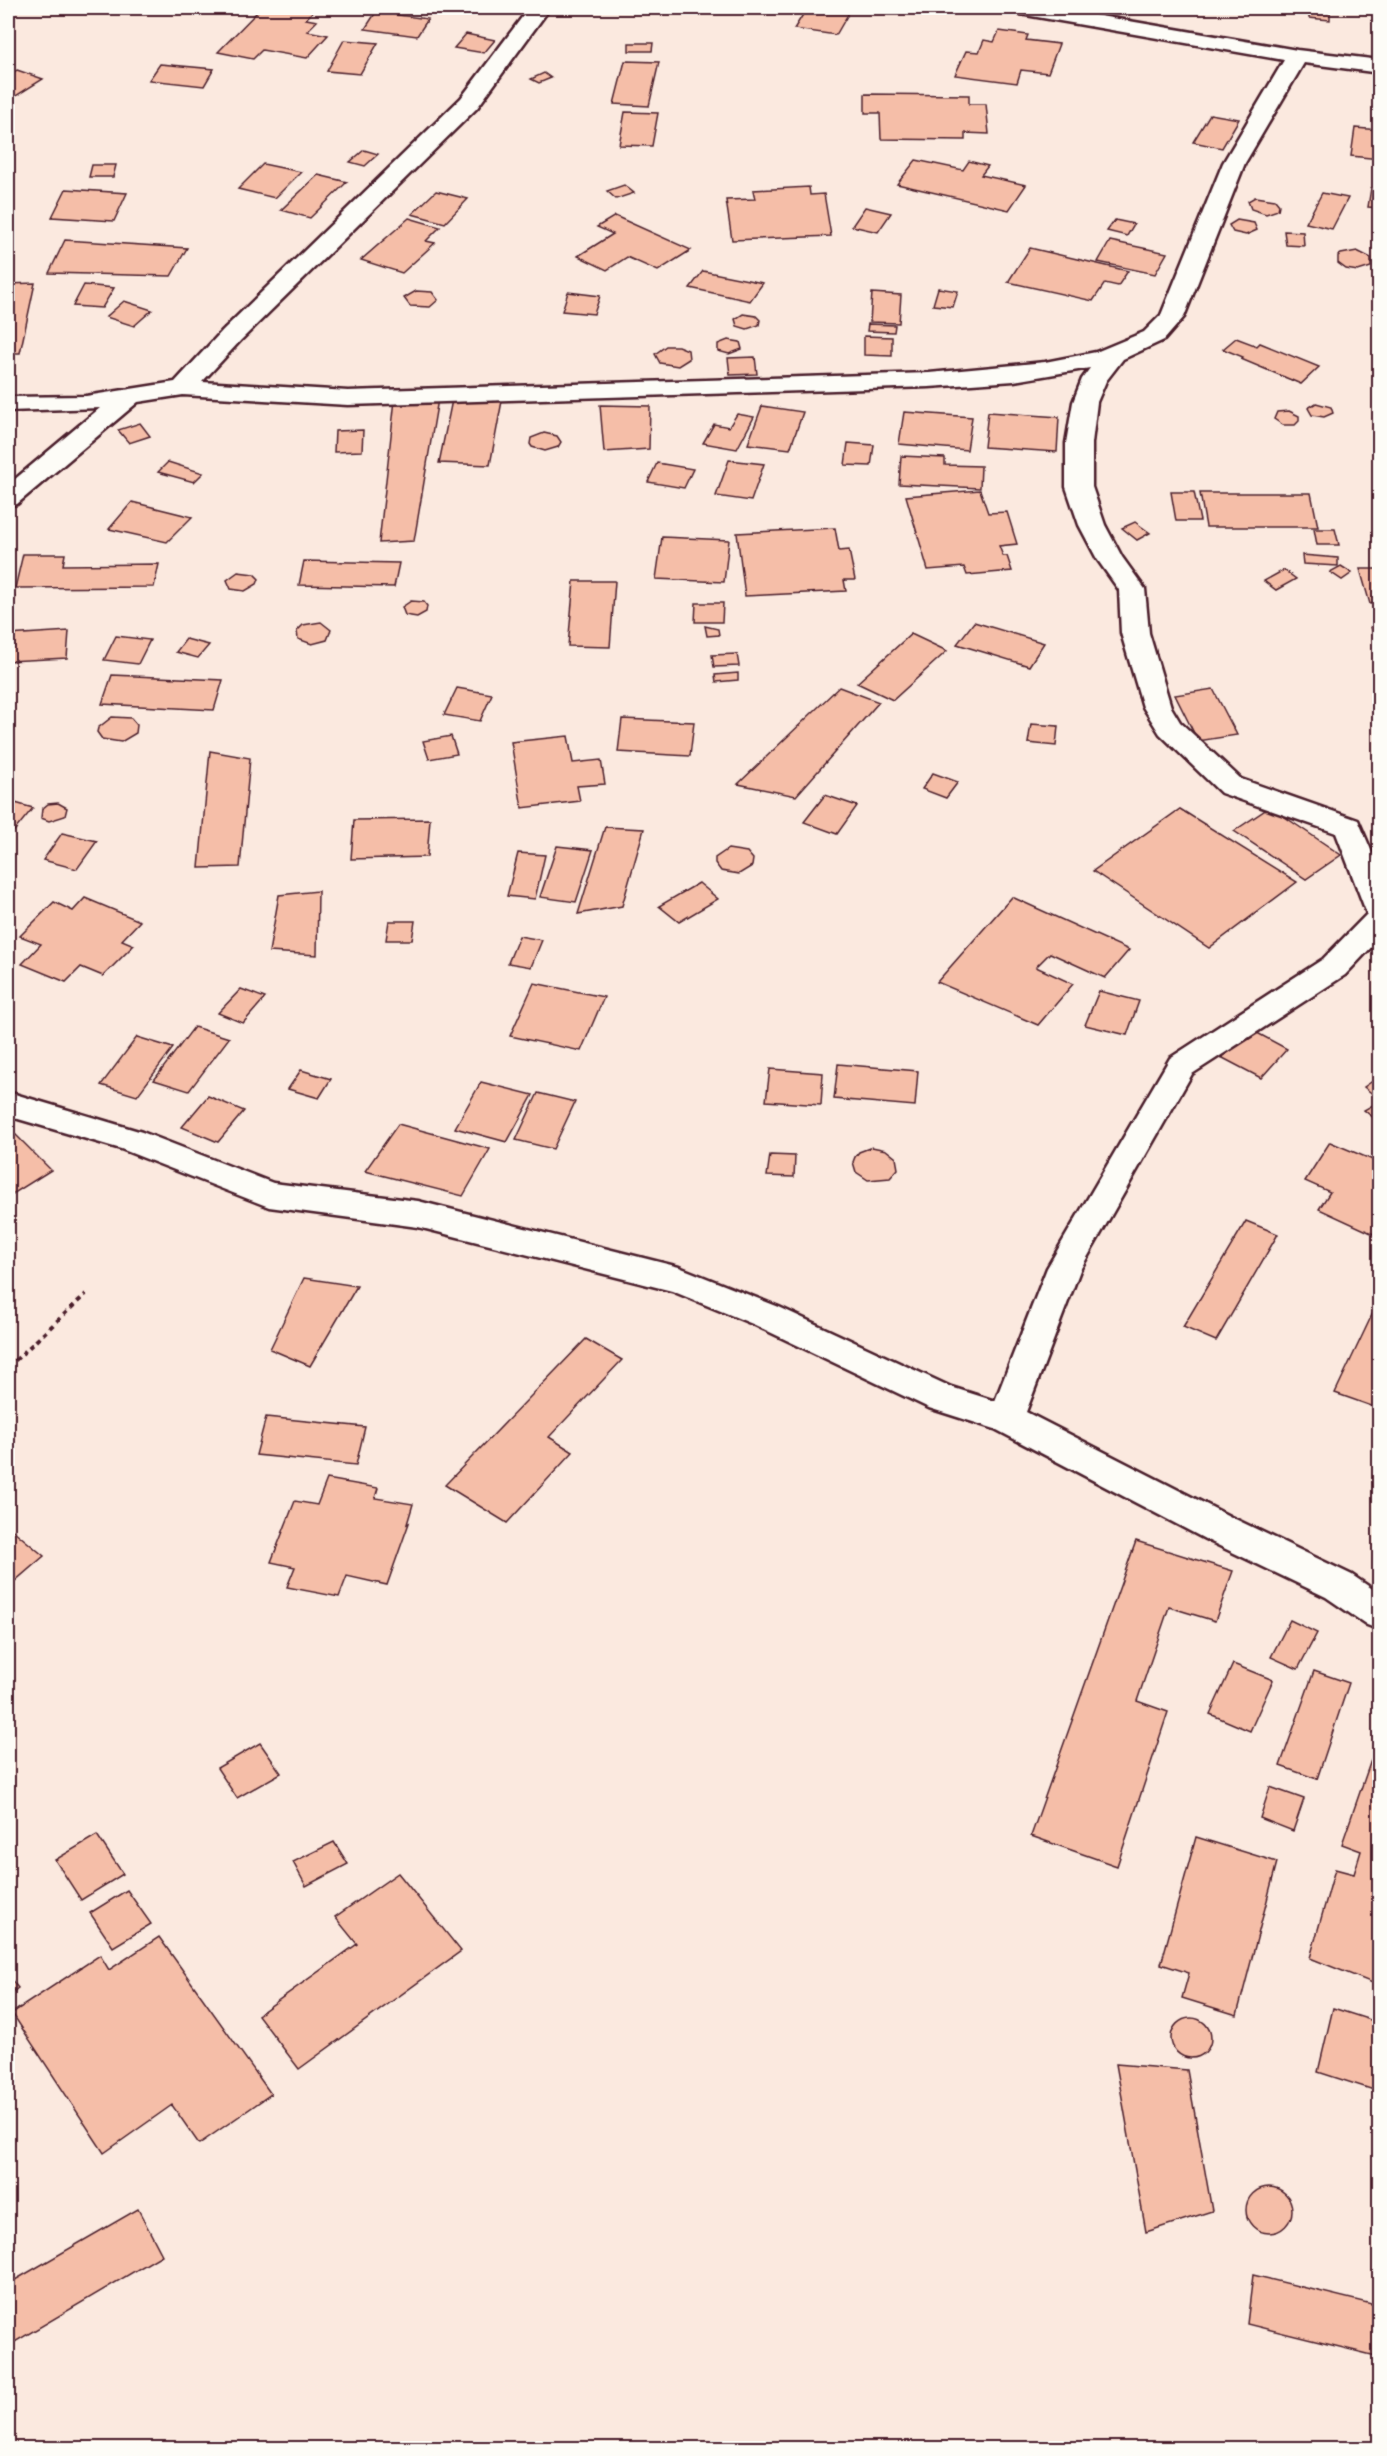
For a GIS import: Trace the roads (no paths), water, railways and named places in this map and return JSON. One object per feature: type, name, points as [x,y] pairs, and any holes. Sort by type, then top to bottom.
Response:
[{"type":"street","points":[[183,388],[232,335],[469,103],[539,8]]},
{"type":"street","points":[[1020,8],[1297,56],[1380,67]]},
{"type":"street","points":[[8,404],[86,403],[183,388],[348,398],[852,384],[1006,374],[1113,356],[1155,336],[1172,317],[1234,164],[1297,56]]},
{"type":"street","points":[[1113,356],[1094,379],[1085,402],[1079,442],[1079,488],[1092,525],[1110,560],[1132,589],[1135,633],[1157,707],[1170,728],[1231,786],[1348,827],[1380,911]]},
{"type":"street","points":[[8,498],[129,398]]},
{"type":"street","points":[[1006,1418],[1064,1268],[1181,1066],[1334,968],[1380,919]]},
{"type":"street","points":[[8,1104],[131,1140],[269,1195],[418,1214],[679,1280],[767,1316],[941,1398],[1006,1418],[1218,1528],[1340,1586],[1380,1614]]}]
